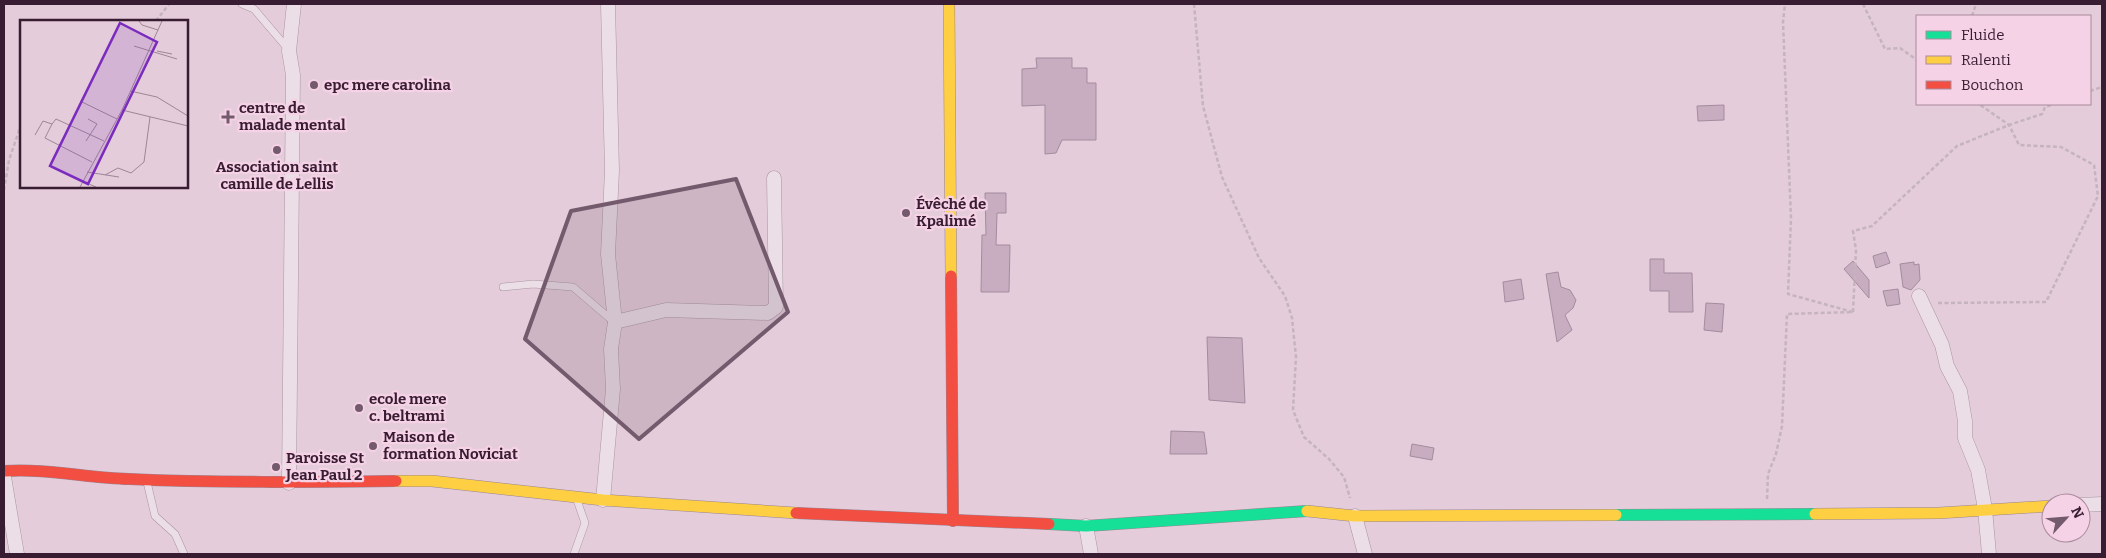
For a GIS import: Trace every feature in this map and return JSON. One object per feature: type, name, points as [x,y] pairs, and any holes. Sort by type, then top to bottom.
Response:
[{"type":"street","points":[[289,483],[293,74],[289,51],[294,4]]},
{"type":"street","points":[[603,500],[613,390],[611,349],[614,322],[608,254],[612,171],[608,4]]},
{"type":"street","points":[[949,4],[953,521]]},
{"type":"street","points":[[614,322],[666,310],[773,312],[776,307],[774,178]]},
{"type":"street","points":[[1921,300],[1942,345],[1947,366],[1960,392],[1965,421],[1965,438],[1978,470],[1985,509],[1989,554]]},
{"type":"street","points":[[4,471],[33,469],[146,480],[224,484],[432,481],[603,500],[766,512],[1086,526],[1303,510],[1355,516],[1766,513],[1939,514],[1985,509],[2041,506]]},
{"type":"street","points":[[4,477],[17,554]]},
{"type":"street","points":[[1355,516],[1365,554]]},
{"type":"street","points":[[1086,526],[1091,554]]},
{"type":"lane","points":[[242,4],[254,9],[289,51]]},
{"type":"lane","points":[[503,287],[533,284],[573,287],[614,322]]},
{"type":"lane","points":[[146,480],[155,516],[175,534],[184,554]]},
{"type":"lane","points":[[574,554],[585,523],[576,497]]},
{"type":"path","points":[[157,20],[169,4]]},
{"type":"path","points":[[1194,4],[1203,106],[1222,177],[1259,258],[1285,296],[1292,318],[1296,356],[1293,410],[1304,437],[1329,459],[1344,477],[1355,516]]},
{"type":"path","points":[[1785,4],[1783,22],[1791,218],[1788,294],[1853,312]]},
{"type":"path","points":[[1863,4],[1885,50],[1900,48],[1916,59]]},
{"type":"path","points":[[1921,300],[2046,302],[2098,196],[2094,165],[2061,147],[2019,145],[2009,125],[1980,105]]},
{"type":"path","points":[[1853,312],[1856,250],[1853,231],[1872,226],[1957,146],[2042,114],[2045,107],[2051,105]]},
{"type":"path","points":[[4,190],[9,160],[20,128]]},
{"type":"path","points":[[1766,513],[1768,474],[1776,454],[1784,407],[1788,314],[1853,312]]},
{"type":"highlighted area","points":[[736,179],[788,312],[639,439],[525,339],[571,211]]},
{"type":"building","points":[[1036,58],[1072,58],[1072,68],[1087,68],[1087,83],[1096,83],[1096,140],[1062,140],[1056,153],[1045,154],[1045,105],[1022,106],[1022,69],[1037,68]]},
{"type":"building","points":[[1724,105],[1724,120],[1698,121],[1697,106]]},
{"type":"building","points":[[985,193],[1006,193],[1006,213],[997,213],[996,245],[1010,245],[1009,292],[981,292],[982,235],[986,235]]},
{"type":"building","points":[[1886,252],[1890,263],[1876,268],[1873,256]]},
{"type":"building","points":[[1650,259],[1664,259],[1664,273],[1692,273],[1693,312],[1669,312],[1669,291],[1650,291]]},
{"type":"building","points":[[1853,261],[1869,280],[1869,298],[1844,269]]},
{"type":"building","points":[[1914,262],[1914,265],[1919,264],[1920,280],[1911,290],[1903,287],[1900,264]]},
{"type":"building","points":[[1558,272],[1561,287],[1570,290],[1576,300],[1573,308],[1565,315],[1572,330],[1557,342],[1546,274]]},
{"type":"building","points":[[1521,279],[1524,299],[1505,302],[1503,282]]},
{"type":"building","points":[[1898,289],[1900,304],[1887,306],[1883,291]]},
{"type":"building","points":[[1706,303],[1724,304],[1722,332],[1704,330]]},
{"type":"building","points":[[1207,337],[1242,338],[1245,403],[1209,400]]},
{"type":"building","points":[[1171,431],[1204,432],[1207,454],[1170,454]]},
{"type":"building","points":[[1412,444],[1434,448],[1432,460],[1410,456]]},
{"type":"traffic: fast","points":[[1049,524],[1086,526],[1307,511]]},
{"type":"traffic: fast","points":[[1616,515],[1815,514]]},
{"type":"traffic: slow","points":[[949,4],[951,276]]},
{"type":"traffic: slow","points":[[396,481],[432,481],[603,500],[796,513]]},
{"type":"traffic: slow","points":[[1815,514],[1939,513],[2041,507]]},
{"type":"traffic: slow","points":[[1307,511],[1355,516],[1616,515]]},
{"type":"traffic: jam","points":[[951,276],[953,521]]},
{"type":"traffic: jam","points":[[4,471],[20,470],[113,478],[196,481],[396,481]]},
{"type":"traffic: jam","points":[[796,513],[1049,524]]},
{"type":"place","name":"epc mere carolina","points":[[314,85]]},
{"type":"place","name":"centre de malade mental","points":[[228,117]]},
{"type":"place","name":"Association saint camille de Lellis","points":[[277,150]]},
{"type":"place","name":"Évêché de Kpalimé","points":[[906,213]]},
{"type":"place","name":"ecole mere c. beltrami","points":[[359,408]]},
{"type":"place","name":"Maison de formation Noviciat","points":[[373,446]]},
{"type":"place","name":"Paroisse St Jean Paul 2","points":[[276,467]]}]
